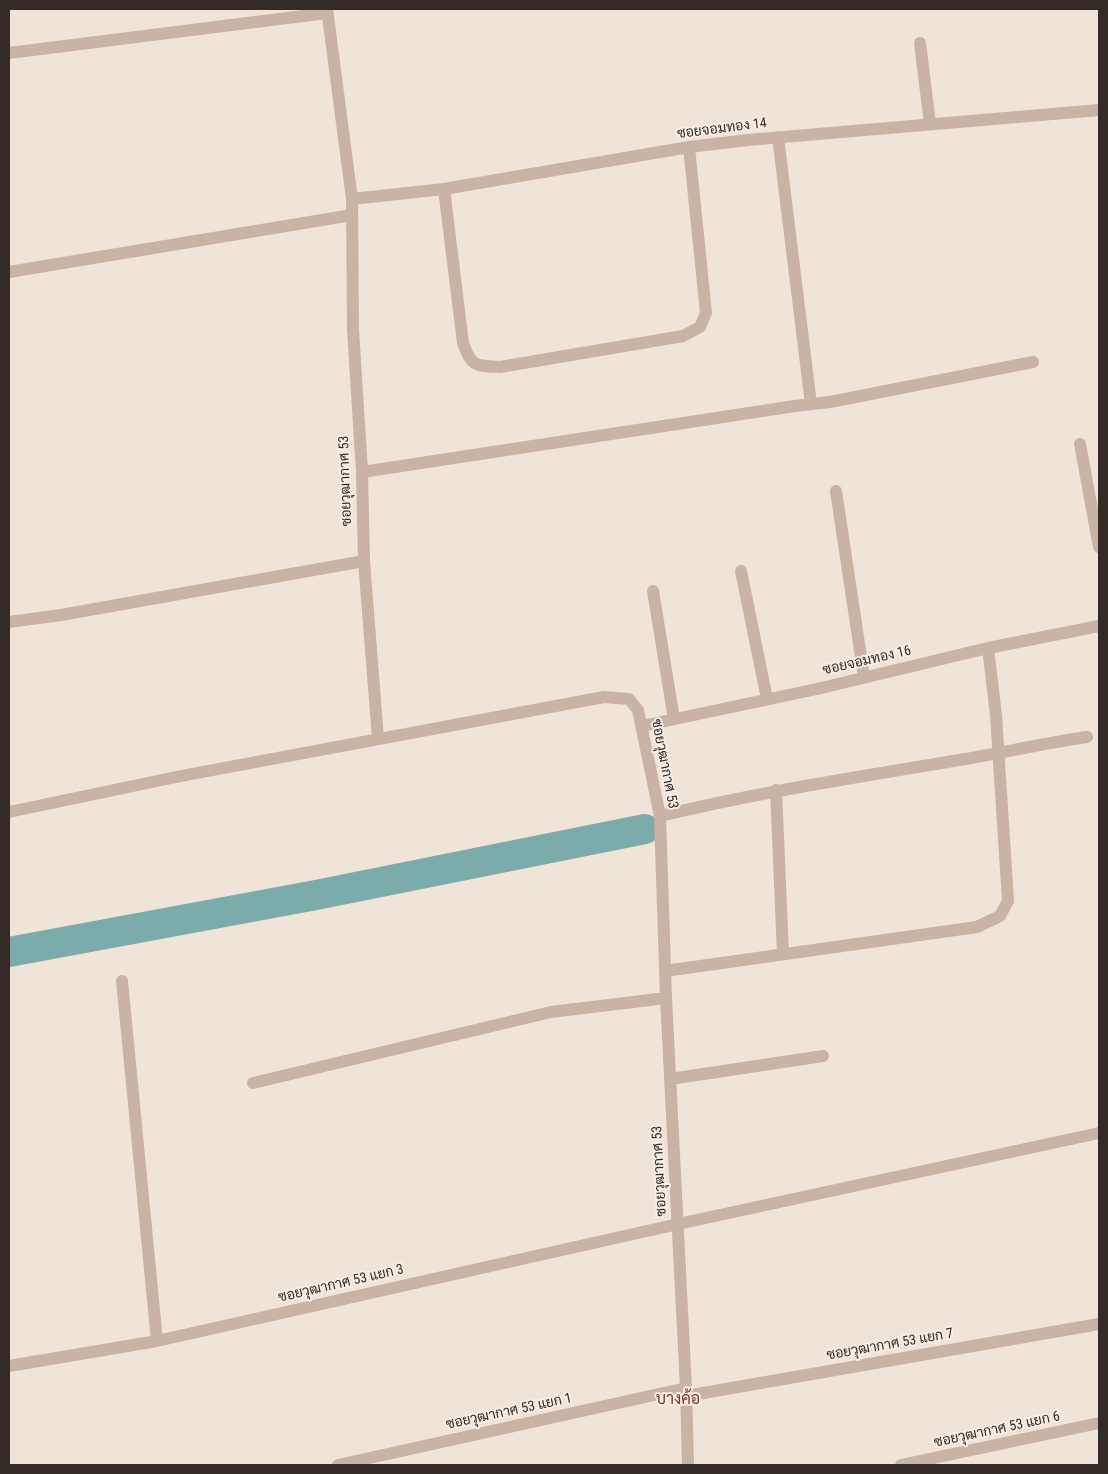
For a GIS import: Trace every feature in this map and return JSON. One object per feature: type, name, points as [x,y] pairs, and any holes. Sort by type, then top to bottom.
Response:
[{"type":"street","points":[[9,53],[327,11]]},
{"type":"street","name":"ซอยวุฒากาศ 53","points":[[327,11],[352,199],[353,329],[362,472],[364,561],[378,738],[604,697],[629,699],[638,710],[642,726],[660,816],[666,998],[688,1465]]},
{"type":"street","points":[[920,43],[930,124]]},
{"type":"street","name":"ซอยจอมทอง 14","points":[[352,199],[444,190],[688,148],[778,137],[1099,110]]},
{"type":"street","points":[[778,137],[811,404]]},
{"type":"street","points":[[444,190],[463,343],[468,358],[480,366],[500,367],[683,336],[700,327],[706,313],[688,148]]},
{"type":"street","points":[[9,272],[352,216]]},
{"type":"street","points":[[362,472],[830,402],[1033,362]]},
{"type":"street","points":[[1080,444],[1099,547]]},
{"type":"street","points":[[836,491],[864,677]]},
{"type":"street","points":[[9,622],[61,615],[364,561]]},
{"type":"street","points":[[741,571],[767,699]]},
{"type":"street","points":[[653,591],[674,719]]},
{"type":"street","name":"ซอยจอมทอง 16","points":[[642,726],[988,648],[1099,626]]},
{"type":"street","points":[[665,972],[977,927],[1000,916],[1008,902],[996,715],[988,648]]},
{"type":"street","points":[[660,816],[724,800],[776,790],[998,754],[1050,742],[1087,737]]},
{"type":"street","points":[[9,812],[378,738]]},
{"type":"street","points":[[776,790],[783,954]]},
{"type":"street","points":[[122,981],[157,1341]]},
{"type":"street","points":[[253,1083],[551,1012],[666,998]]},
{"type":"street","points":[[670,1078],[822,1056]]},
{"type":"street","name":"ซอยวุฒากาศ 53 แยก 3","points":[[9,1366],[157,1341],[678,1224],[1099,1133]]},
{"type":"street","name":"ซอยวุฒากาศ 53 แยก 7","points":[[686,1392],[1099,1324]]},
{"type":"street","name":"ซอยวุฒากาศ 53 แยก 1","points":[[338,1465],[686,1392]]},
{"type":"street","name":"ซอยวุฒากาศ 53 แยก 6","points":[[901,1465],[1099,1423]]},
{"type":"waterway","points":[[9,952],[316,895],[645,829]]},
{"type":"district","name":"บางค้อ","points":[[678,1400]]}]
